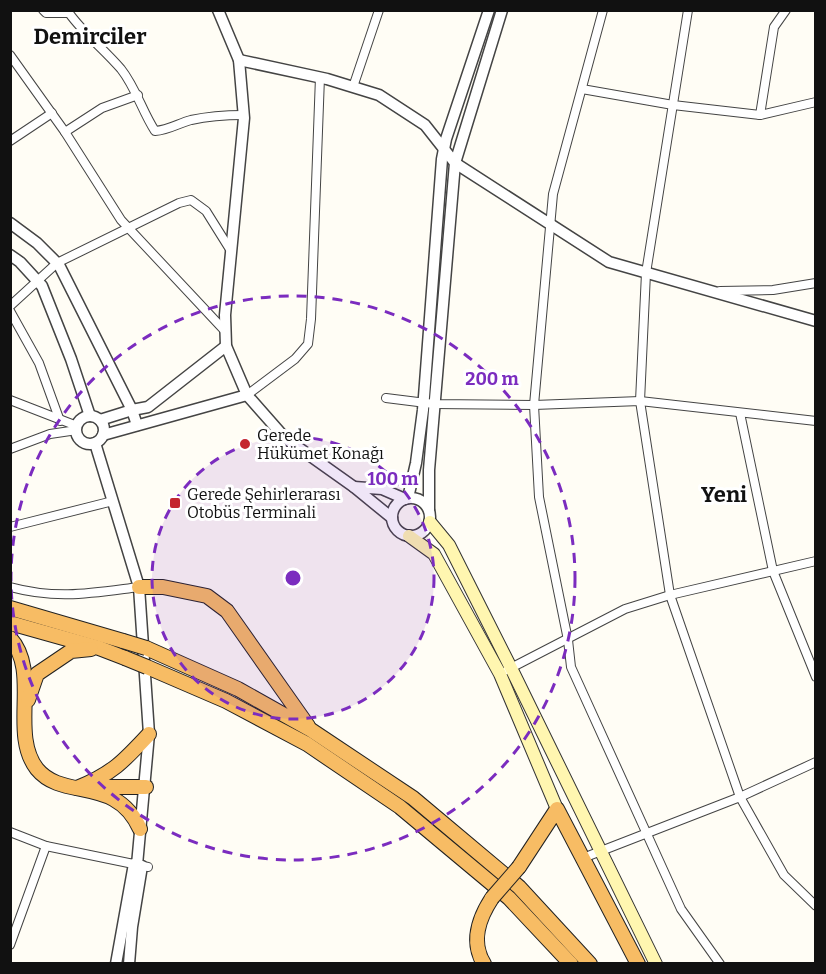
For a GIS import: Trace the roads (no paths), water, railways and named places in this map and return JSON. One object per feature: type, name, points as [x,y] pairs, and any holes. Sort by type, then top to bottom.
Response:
[{"type":"highway","points":[[140,587],[163,587],[207,596],[227,611],[311,730]]},
{"type":"highway","points":[[10,608],[146,648],[238,689],[311,730],[413,798],[519,887],[590,963]]},
{"type":"highway","points":[[10,623],[99,648],[125,658],[226,701],[307,744],[400,807],[509,898],[571,963]]},
{"type":"highway","points":[[10,638],[18,646],[22,665],[25,737],[30,756],[38,771],[52,781],[105,795],[126,807],[134,816],[140,829]]},
{"type":"highway","points":[[25,717],[29,693],[37,674],[71,651],[99,648]]},
{"type":"highway","points":[[77,788],[96,780],[123,763],[149,734]]},
{"type":"highway","points":[[77,788],[146,787]]},
{"type":"highway","points":[[484,963],[476,944],[481,915],[492,898],[519,867],[557,809],[638,963]]},
{"type":"main road","points":[[429,516],[448,545],[511,668],[656,963]]},
{"type":"main road","points":[[409,536],[434,554],[500,674],[557,809]]},
{"type":"street","points":[[43,10],[46,13],[69,13],[81,29],[121,69],[138,94],[146,116],[155,131],[165,130],[189,120],[244,115]]},
{"type":"street","points":[[218,10],[239,60],[244,115],[225,315],[226,346],[247,395],[285,438],[354,487],[392,518]]},
{"type":"street","points":[[353,87],[378,10]]},
{"type":"street","points":[[489,10],[444,147],[429,404],[429,516],[424,531],[409,536],[395,529],[392,518],[395,507],[406,499],[417,463],[429,404],[455,163],[502,10]]},
{"type":"street","points":[[603,10],[553,195],[549,225],[534,405],[539,497],[568,640],[571,667],[681,909],[720,963]]},
{"type":"street","points":[[688,10],[646,273],[640,401],[670,595],[740,797],[784,875],[816,906]]},
{"type":"street","points":[[760,115],[774,27],[786,10]]},
{"type":"street","points":[[10,55],[65,132],[128,228],[225,331]]},
{"type":"street","points":[[239,60],[320,77],[379,95],[425,125],[455,163],[609,262],[816,321]]},
{"type":"street","points":[[10,400],[44,412],[77,428],[82,441],[99,439],[137,425],[247,395],[295,359],[308,344],[311,319],[320,77]]},
{"type":"street","points":[[582,89],[673,105],[760,115],[816,102]]},
{"type":"street","points":[[65,132],[102,108],[138,94]]},
{"type":"street","points":[[10,141],[52,113]]},
{"type":"street","points":[[10,306],[57,263],[178,203],[191,200],[206,211],[231,251]]},
{"type":"street","points":[[10,224],[37,243],[57,263],[132,410],[137,425]]},
{"type":"street","points":[[10,255],[20,262],[42,286],[95,418],[104,427],[99,439],[113,501],[140,587],[149,734],[146,787],[140,829],[140,866],[129,963]]},
{"type":"street","points":[[710,291],[773,290],[816,284]]},
{"type":"street","points":[[10,311],[14,324],[39,363],[60,421]]},
{"type":"street","points":[[10,449],[50,434],[77,428],[82,419],[148,408],[226,346]]},
{"type":"street","points":[[386,398],[429,404],[534,405],[640,401],[816,421]]},
{"type":"street","points":[[740,413],[773,571],[816,677]]},
{"type":"street","points":[[354,487],[382,489],[406,499],[421,501],[429,516]]},
{"type":"street","points":[[10,527],[113,501]]},
{"type":"street","points":[[500,674],[625,609],[670,595],[816,561]]},
{"type":"street","points":[[10,587],[34,594],[66,596],[140,587]]},
{"type":"street","points":[[584,858],[740,797],[816,762]]},
{"type":"street","points":[[10,832],[46,846],[140,866]]},
{"type":"street","points":[[10,945],[46,846]]},
{"type":"street","points":[[116,963],[140,866]]},
{"type":"place","name":"Gerede Hükümet Konağı","points":[[245,444]]},
{"type":"place","name":"Gerede Şehirlerarası Otobüs Terminali","points":[[175,503]]},
{"type":"district","name":"Demirciler","points":[[90,36]]},
{"type":"district","name":"Yeni","points":[[724,494]]}]
